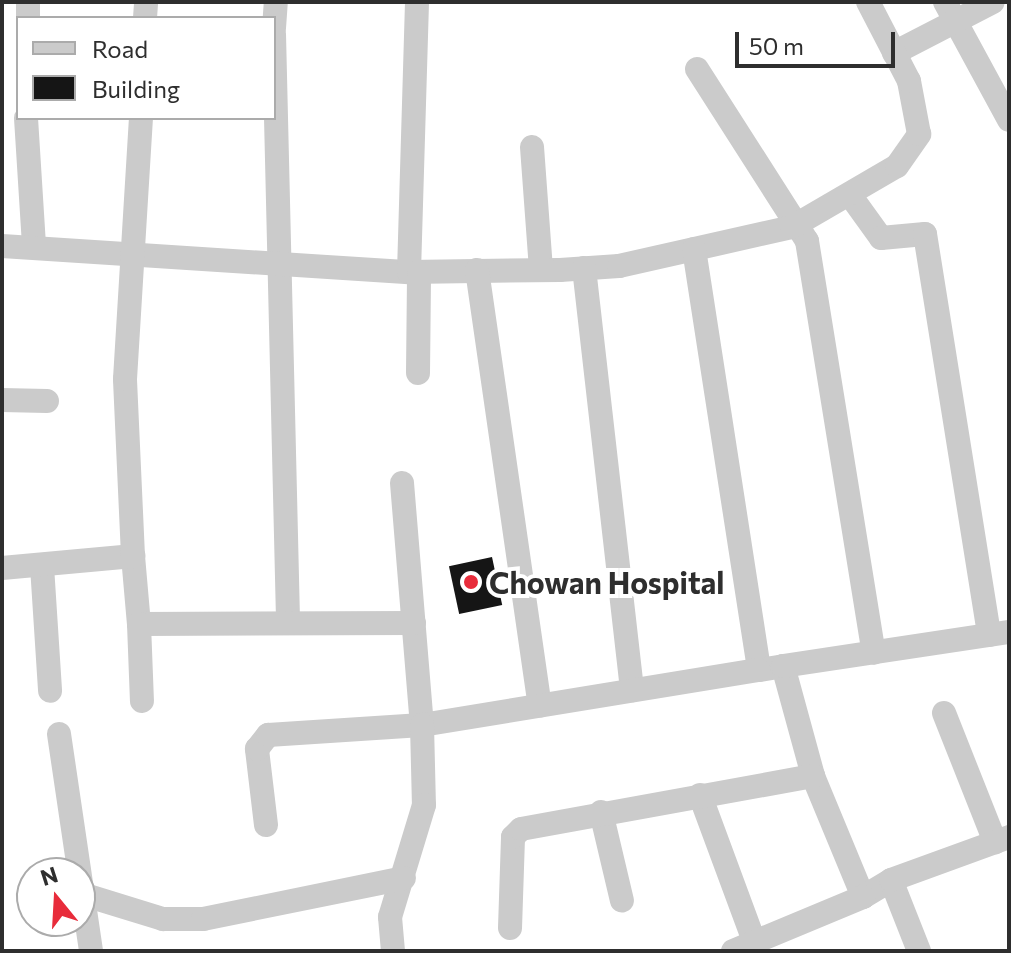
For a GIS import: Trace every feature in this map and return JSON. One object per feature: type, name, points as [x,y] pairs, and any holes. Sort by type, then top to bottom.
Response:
[{"type":"street","points":[[417,2],[414,272],[418,373]]},
{"type":"street","points":[[2,246],[34,245],[135,260],[414,272],[541,270],[584,268],[694,249],[796,224],[897,166],[919,134],[919,111],[868,2]]},
{"type":"street","points":[[894,53],[950,11],[993,2]]},
{"type":"street","points":[[950,11],[1009,120]]},
{"type":"street","points":[[697,69],[796,224],[815,275],[874,653]]},
{"type":"street","points":[[26,120],[34,245]]},
{"type":"street","points":[[141,120],[124,436],[142,701]]},
{"type":"street","points":[[276,120],[288,621]]},
{"type":"street","points":[[532,147],[541,270]]},
{"type":"street","points":[[266,825],[257,749],[268,735],[422,725],[999,634],[925,234],[881,238],[850,195]]},
{"type":"street","points":[[694,249],[759,670]]},
{"type":"street","points":[[584,268],[632,690]]},
{"type":"street","points":[[477,270],[540,705]]},
{"type":"street","points":[[2,400],[47,401]]},
{"type":"street","points":[[393,951],[390,917],[424,805],[422,725],[402,483]]},
{"type":"street","points":[[2,568],[133,556]]},
{"type":"street","points":[[42,566],[50,691]]},
{"type":"street","points":[[139,624],[288,621],[414,623]]},
{"type":"street","points":[[783,666],[813,776],[863,897]]},
{"type":"street","points":[[700,795],[744,947],[863,897],[891,880],[1002,840],[944,713]]},
{"type":"street","points":[[59,734],[79,857]]},
{"type":"street","points":[[510,928],[513,837],[531,824],[813,776]]},
{"type":"street","points":[[601,812],[622,901]]},
{"type":"street","points":[[96,898],[163,919],[203,919],[404,878]]},
{"type":"street","points":[[891,880],[919,951]]},
{"type":"building","points":[[492,557],[502,605],[459,614],[449,566]]},
{"type":"place","name":"Chowan Hospital","points":[[471,582]]}]
